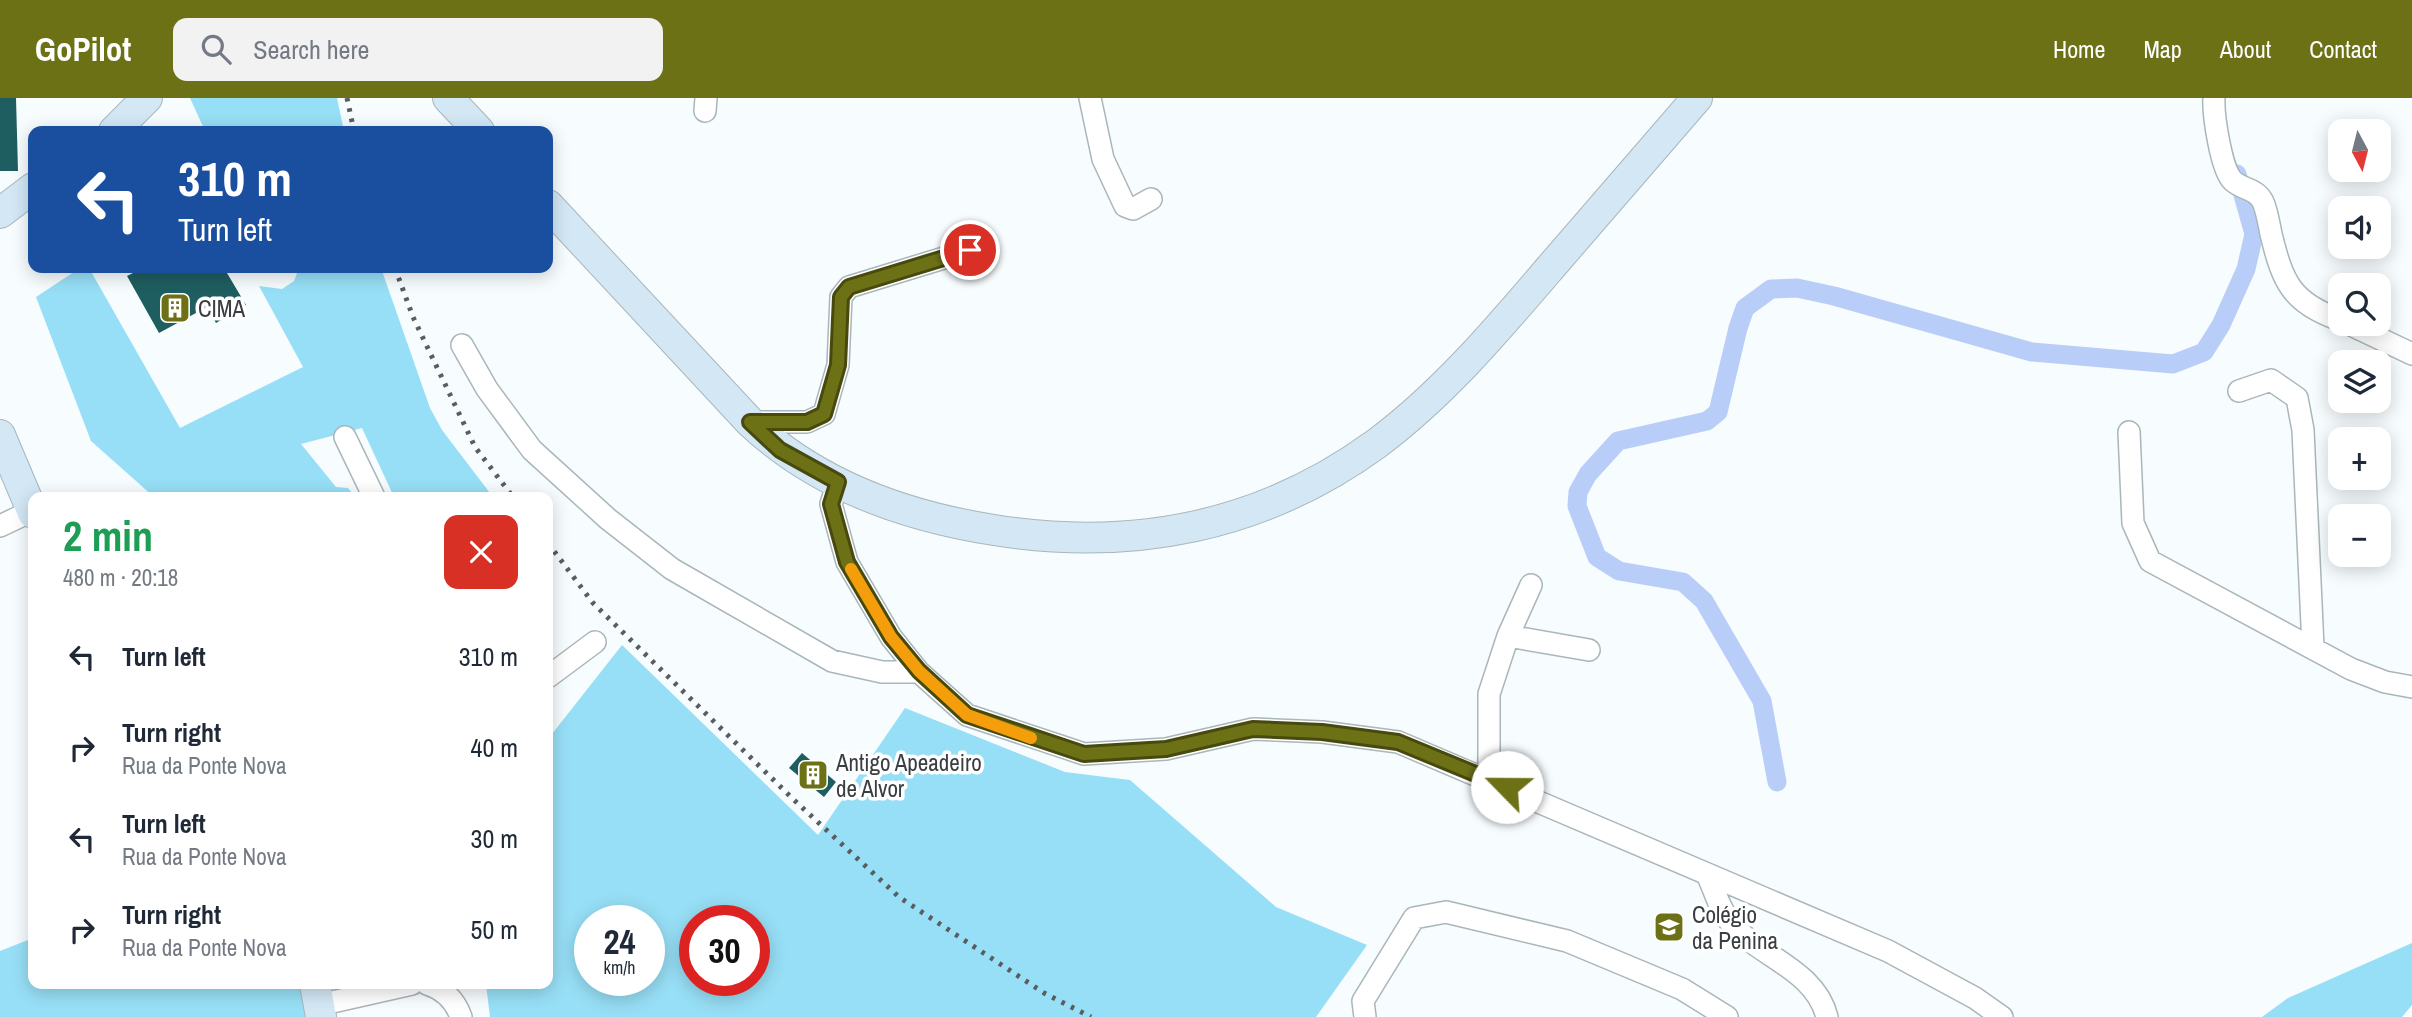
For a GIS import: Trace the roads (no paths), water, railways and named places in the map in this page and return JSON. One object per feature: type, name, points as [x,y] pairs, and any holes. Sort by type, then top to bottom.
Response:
[{"type":"main road","points":[[119,126],[147,98]]},
{"type":"main road","points":[[448,98],[474,126]]},
{"type":"main road","points":[[553,210],[750,422],[780,450],[838,482],[886,505],[948,523],[1015,534],[1090,540],[1154,535],[1189,529],[1266,505],[1315,482],[1366,450],[1418,408],[1487,341],[1698,98]]},
{"type":"main road","points":[[0,198],[28,189]]},
{"type":"main road","points":[[0,213],[28,191]]},
{"type":"main road","points":[[0,435],[28,503]]},
{"type":"street","points":[[1090,98],[1103,159],[1125,206],[1133,208],[1151,199]]},
{"type":"street","points":[[2214,98],[2213,113],[2224,159],[2241,185],[2253,190],[2263,202],[2279,266],[2288,286],[2300,301],[2328,314]]},
{"type":"street","points":[[750,422],[807,422],[824,414],[838,365],[841,297],[849,287],[970,250]]},
{"type":"street","points":[[2374,336],[2412,354]]},
{"type":"street","points":[[462,345],[487,390],[532,450],[608,519],[672,569],[832,661],[882,672],[919,671]]},
{"type":"street","points":[[2239,391],[2271,380],[2297,398],[2303,430],[2313,647]]},
{"type":"street","points":[[2129,432],[2133,523],[2150,561],[2351,668],[2385,682],[2412,687]]},
{"type":"street","points":[[345,437],[372,492]]},
{"type":"street","points":[[838,482],[831,504],[847,562],[891,637],[919,671],[967,715],[1084,754],[1166,749],[1253,729],[1322,732],[1398,742],[1888,951],[1975,998],[2002,1017]]},
{"type":"street","points":[[0,526],[28,512]]},
{"type":"street","points":[[1489,779],[1489,694],[1508,636],[1531,585]]},
{"type":"street","points":[[1508,636],[1589,650]]},
{"type":"street","points":[[553,673],[595,642]]},
{"type":"street","points":[[1707,874],[1730,923],[1801,977],[1816,995],[1827,1017]]},
{"type":"street","points":[[1365,1017],[1363,1001],[1414,918],[1447,912],[1567,942],[1682,989],[1727,1017]]},
{"type":"street","points":[[318,1002],[386,989]]},
{"type":"street","points":[[441,989],[457,1007],[460,1017]]},
{"type":"waterway","points":[[1777,782],[1762,701],[1704,601],[1683,582],[1619,571],[1597,557],[1577,506],[1578,492],[1588,474],[1618,441],[1707,421],[1718,412],[1745,308],[1771,289],[1797,288],[1834,296],[2032,352],[2173,364],[2204,352],[2221,325],[2246,269],[2254,234],[2237,174]]},
{"type":"railway","points":[[347,98],[353,126]]},
{"type":"railway","points":[[397,273],[413,317],[475,447],[509,492]]},
{"type":"railway","points":[[553,550],[593,603],[794,800],[899,897],[1044,993],[1091,1017]]},
{"type":"place","name":"CIMA","points":[[175,308]]},
{"type":"place","name":"Antigo Apeadeiro de Alvor","points":[[813,775]]},
{"type":"place","name":"Colégio da Penina","points":[[1669,927]]}]
